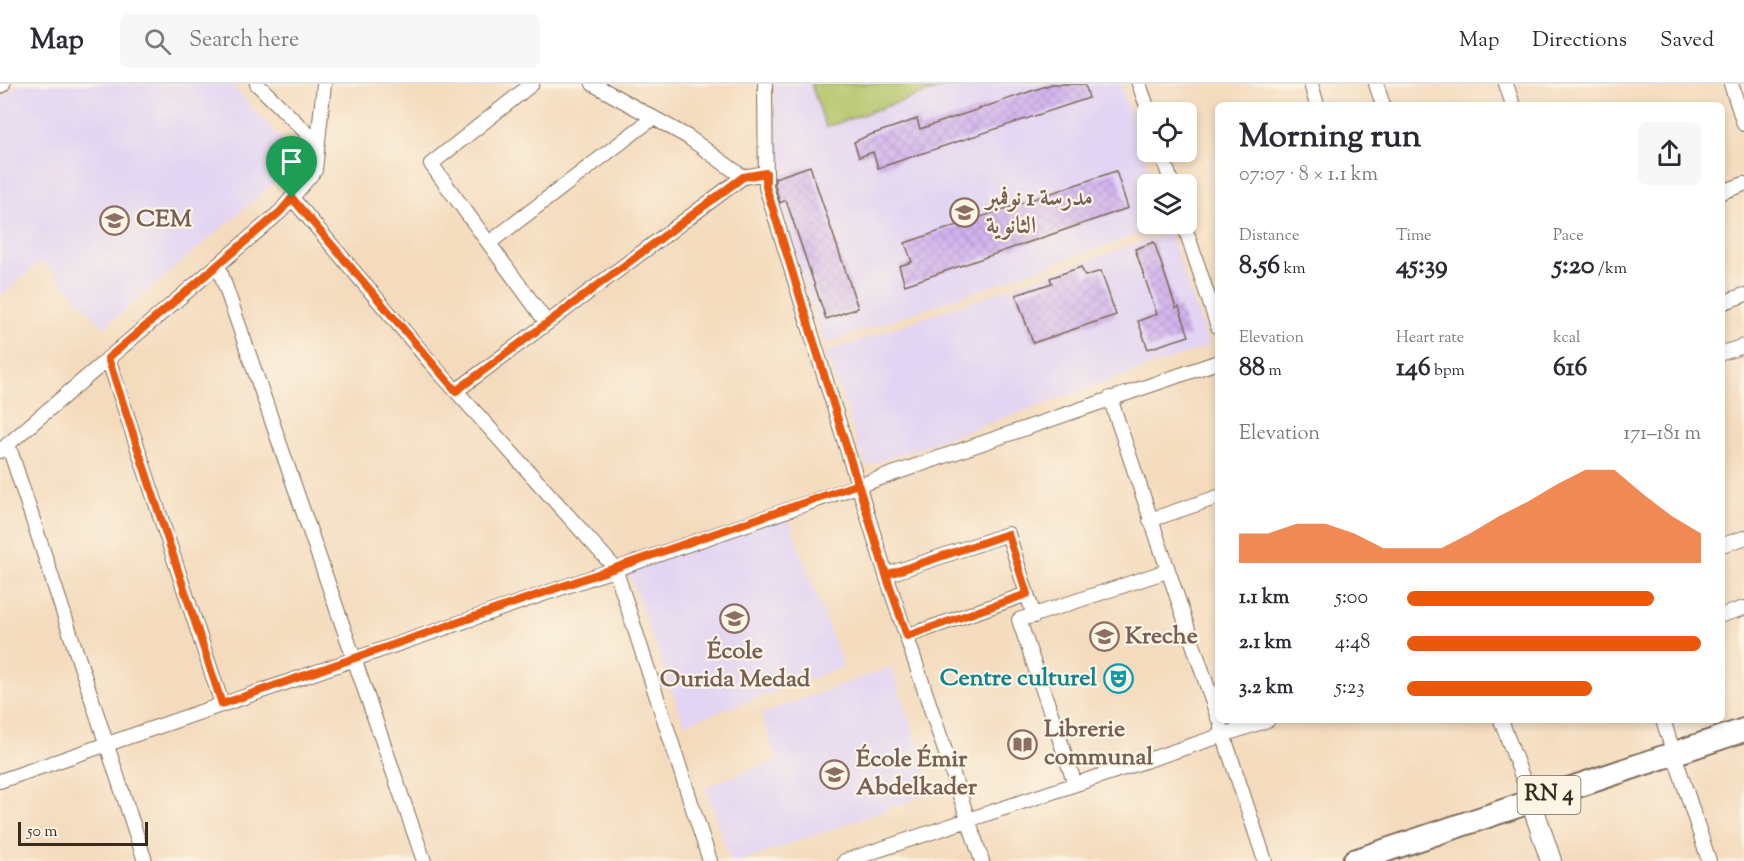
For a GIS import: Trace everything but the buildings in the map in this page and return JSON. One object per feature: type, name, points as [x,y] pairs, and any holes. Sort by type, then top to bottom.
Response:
[{"type":"main road","name":"RN 4","points":[[1354,861],[1744,730]]},
{"type":"main road","points":[[1531,801],[1551,861]]},
{"type":"street","points":[[256,84],[316,142]]},
{"type":"street","points":[[145,861],[4,447],[280,212],[315,170],[316,142],[324,84]]},
{"type":"street","points":[[532,84],[431,164],[547,323]]},
{"type":"street","points":[[593,84],[688,137],[743,177]]},
{"type":"street","points":[[765,84],[766,187],[886,575],[982,861]]},
{"type":"street","points":[[1139,84],[1145,102]]},
{"type":"street","points":[[1311,84],[1316,102]]},
{"type":"street","points":[[1376,84],[1382,102]]},
{"type":"street","points":[[1506,84],[1512,102]]},
{"type":"street","points":[[1731,84],[1744,124]]},
{"type":"street","points":[[489,243],[653,118]]},
{"type":"street","points":[[456,391],[743,177],[766,173]]},
{"type":"street","points":[[1725,191],[1744,184]]},
{"type":"street","points":[[292,198],[456,391],[615,568],[710,861]]},
{"type":"street","points":[[1187,234],[1215,318]]},
{"type":"street","points":[[218,265],[424,861]]},
{"type":"street","points":[[1725,302],[1744,296]]},
{"type":"street","points":[[1725,352],[1744,346]]},
{"type":"street","points":[[108,358],[222,704]]},
{"type":"street","points":[[0,781],[1215,363]]},
{"type":"street","points":[[1110,398],[1215,710]]},
{"type":"street","points":[[1150,520],[1215,498]]},
{"type":"street","points":[[886,575],[1008,534],[1034,616]]},
{"type":"street","points":[[1725,544],[1744,538]]},
{"type":"street","points":[[1075,784],[1019,620],[1167,571]]},
{"type":"street","points":[[907,636],[1027,594]]},
{"type":"street","points":[[1725,614],[1744,608]]},
{"type":"street","points":[[1220,723],[1265,861]]},
{"type":"street","points":[[845,861],[1259,723]]},
{"type":"street","points":[[1502,723],[1531,801]]},
{"type":"street","points":[[1664,723],[1709,861]]},
{"type":"shaded area","name":"CEM","points":[[19,84],[231,84],[294,153],[278,180],[104,328],[42,261],[0,297],[0,100]]},
{"type":"shaded area","name":"مدرسة 1 نوفمبر الثانوية","points":[[774,84],[1121,84],[1137,132],[1137,162],[1147,162],[1151,174],[1137,174],[1137,234],[1139,234],[824,344],[779,203]]},
{"type":"shaded area","points":[[1163,234],[1170,234],[1209,346],[866,466],[826,352]]},
{"type":"shaded area","name":"École Ourida Medad","points":[[787,514],[843,667],[684,724],[628,571]]},
{"type":"shaded area","name":"École Émir Abdelkader","points":[[891,667],[935,792],[742,861],[731,861],[705,787],[777,761],[761,714]]},
{"type":"green space","points":[[811,84],[939,84],[940,88],[826,127]]},
{"type":"place","name":"مدرسة 1 نوفمبر الثانوية","points":[[965,213]]},
{"type":"place","name":"CEM","points":[[115,220]]},
{"type":"place","name":"École Ourida Medad","points":[[735,619]]},
{"type":"place","name":"Kreche","points":[[1104,637]]},
{"type":"place","name":"Centre culturel","points":[[1118,679]]},
{"type":"place","name":"Librerie communal","points":[[1023,744]]},
{"type":"place","name":"École Émir Abdelkader","points":[[835,774]]},
{"type":"route","points":[[292,198],[280,212],[108,358],[222,704],[354,658],[858,484],[886,575],[1008,534],[1027,594],[907,636],[886,575],[766,187],[766,173],[743,177],[456,391],[292,198]]}]
